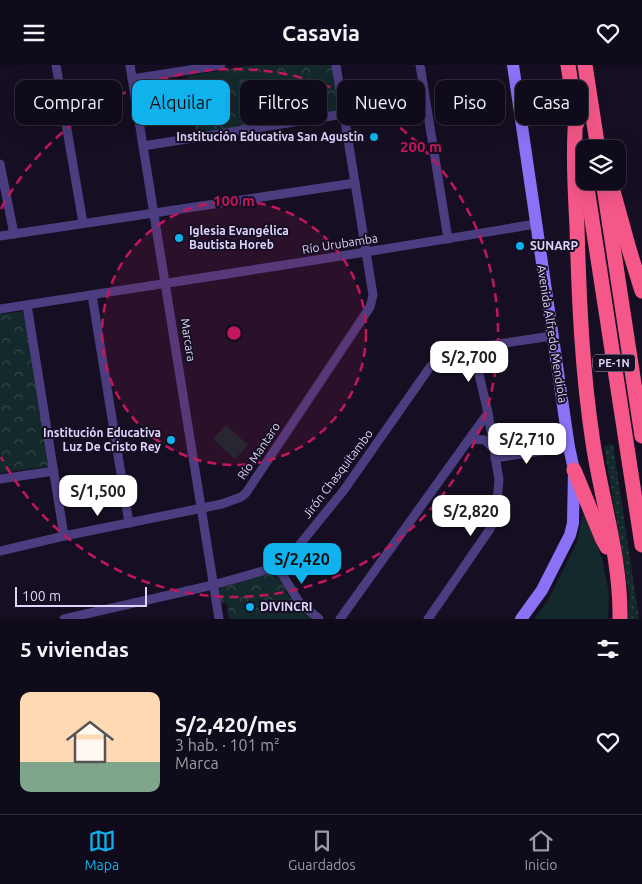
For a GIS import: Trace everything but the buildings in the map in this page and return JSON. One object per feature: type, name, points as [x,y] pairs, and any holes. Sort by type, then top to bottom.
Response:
[{"type":"highway","points":[[568,65],[570,80]]},
{"type":"highway","points":[[585,65],[597,140]]},
{"type":"highway","points":[[591,103],[600,140]]},
{"type":"highway","points":[[575,125],[573,168],[584,368],[599,478],[616,561],[620,619]]},
{"type":"highway","points":[[578,125],[580,140]]},
{"type":"highway","name":"PE-1N","points":[[587,190],[642,545]]},
{"type":"highway","name":"PE-1N","points":[[604,190],[642,436]]},
{"type":"highway","points":[[613,190],[626,241],[642,291]]},
{"type":"highway","points":[[574,470],[602,538],[616,561]]},
{"type":"main road","name":"Avenida Alfredo Mendiola","points":[[513,65],[535,224],[574,470],[573,523],[570,535],[542,590],[521,619]]},
{"type":"street","points":[[56,65],[83,223]]},
{"type":"street","name":"Marcara","points":[[130,65],[219,619]]},
{"type":"street","points":[[132,79],[221,65]]},
{"type":"street","name":"Río Mantaro","points":[[336,65],[338,80]]},
{"type":"street","points":[[420,65],[448,239]]},
{"type":"street","points":[[143,146],[337,115]]},
{"type":"street","name":"Río Mantaro","points":[[0,551],[64,536],[202,509],[233,501],[246,493],[370,307],[373,295],[346,125]]},
{"type":"street","points":[[0,164],[14,234]]},
{"type":"street","points":[[0,236],[354,183]]},
{"type":"street","name":"Río Urubamba","points":[[0,309],[367,253],[535,224]]},
{"type":"street","points":[[92,295],[129,523]]},
{"type":"street","points":[[27,305],[64,536]]},
{"type":"street","name":"Jirón Chasquitambo","points":[[64,619],[213,585],[273,568],[293,554],[344,490],[430,367],[448,353],[552,335]]},
{"type":"street","points":[[428,619],[490,529],[496,513],[498,480],[488,413],[473,348]]},
{"type":"street","points":[[340,619],[488,413]]},
{"type":"street","points":[[468,441],[472,439],[485,440],[493,448]]},
{"type":"street","points":[[494,458],[569,447]]},
{"type":"street","points":[[0,479],[54,471]]},
{"type":"street","points":[[273,568],[282,574],[299,602],[319,619]]},
{"type":"green space","points":[[254,65],[332,65],[337,94],[337,111],[327,113],[327,80],[240,80],[240,125],[252,125],[196,134],[195,125],[230,125],[230,80],[188,80],[187,76]]},
{"type":"green space","points":[[25,311],[50,466],[0,473],[0,314]]},
{"type":"green space","points":[[226,425],[248,445],[235,459],[213,439]]},
{"type":"green space","points":[[613,444],[639,619],[628,619],[629,594],[604,446]]},
{"type":"green space","points":[[583,512],[602,558],[609,594],[608,619],[534,619],[548,600],[577,542]]},
{"type":"green space","points":[[269,573],[274,574],[280,579],[293,602],[312,619],[229,619],[227,603],[221,604],[219,591],[223,586]]},
{"type":"place","name":"Institución Educativa San Agustin","points":[[374,137]]},
{"type":"place","name":"Iglesia Evangélica Bautista Horeb","points":[[179,238]]},
{"type":"place","name":"SUNARP","points":[[520,246]]},
{"type":"place","name":"Institución Educativa Luz De Cristo Rey","points":[[171,440]]},
{"type":"place","name":"DIVINCRI","points":[[250,607]]}]
